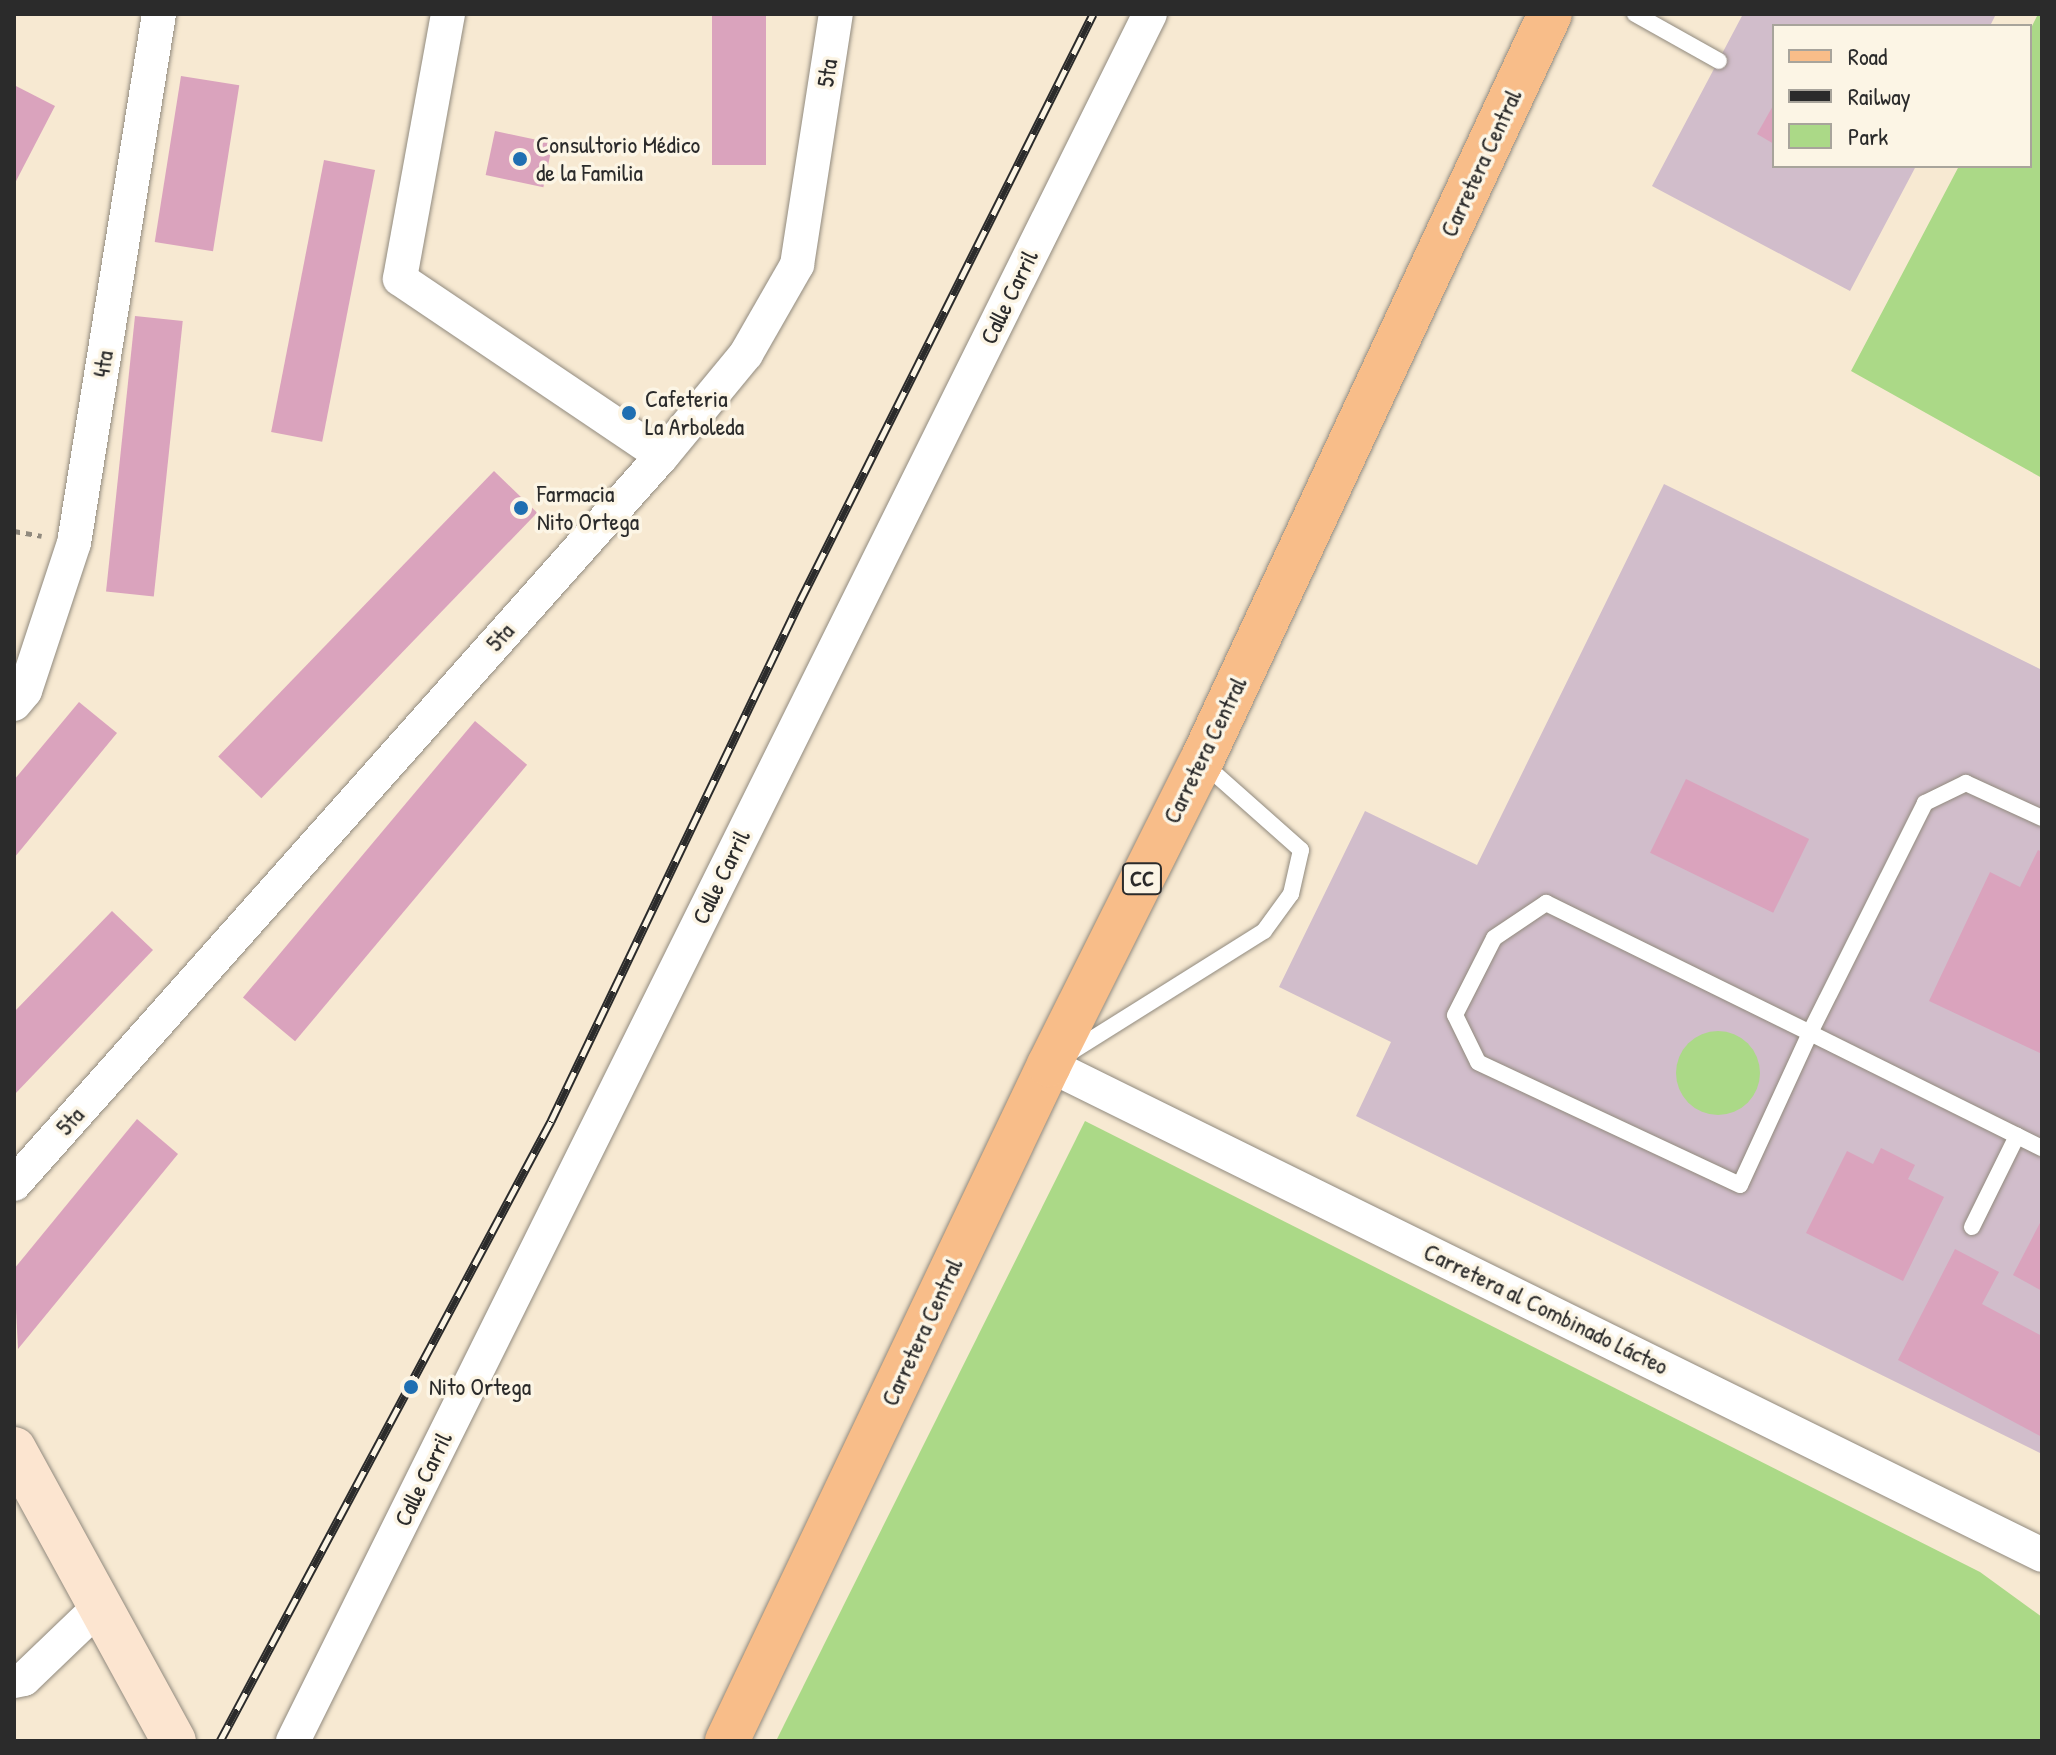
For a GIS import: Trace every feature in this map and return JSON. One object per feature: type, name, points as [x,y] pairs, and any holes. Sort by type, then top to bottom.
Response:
[{"type":"main road","name":"Carretera Central","points":[[727,1741],[1049,1065],[1201,762],[1550,14]]},
{"type":"street","name":"4ta","points":[[14,704],[25,691],[74,543],[159,14]]},
{"type":"street","points":[[448,14],[400,279],[662,456]]},
{"type":"street","name":"5ta","points":[[14,1184],[662,456],[746,354],[797,265],[836,14]]},
{"type":"street","name":"Calle Carril","points":[[293,1741],[1150,14]]},
{"type":"street","name":"Carretera al Combinado Lácteo","points":[[1049,1065],[2042,1555]]},
{"type":"street","points":[[14,1449],[174,1741]]},
{"type":"street","points":[[14,1681],[24,1679],[99,1607]]},
{"type":"lane","points":[[1635,14],[1719,61]]},
{"type":"lane","points":[[1049,1065],[1264,931],[1291,894],[1301,850],[1201,762]]},
{"type":"lane","points":[[2042,818],[1966,783],[1925,803],[1810,1033],[1740,1185],[1478,1062],[1455,1015],[1494,938],[1546,903],[1810,1033],[2042,1148]]},
{"type":"lane","points":[[1972,1227],[2017,1136]]},
{"type":"shaded area","points":[[1743,14],[1996,14],[1991,24],[1772,24],[1772,168],[1915,168],[1850,291],[1652,186]]},
{"type":"shaded area","points":[[1664,484],[2042,670],[2042,1454],[1356,1116],[1391,1042],[1279,987],[1365,811],[1477,865]]},
{"type":"green space","points":[[2038,14],[2042,14],[2042,478],[1851,371],[1958,168],[2032,168],[2032,26]]},
{"type":"green space","points":[[1718,1031],[1741,1038],[1753,1050],[1760,1073],[1753,1096],[1741,1108],[1718,1115],[1695,1108],[1683,1096],[1676,1073],[1683,1050],[1695,1038]]},
{"type":"green space","points":[[1085,1121],[1980,1572],[2042,1617],[2042,1741],[776,1741]]},
{"type":"building","points":[[712,14],[766,14],[766,165],[712,165]]},
{"type":"building","points":[[181,76],[239,85],[213,251],[155,242]]},
{"type":"building","points":[[14,85],[55,106],[14,185]]},
{"type":"building","points":[[1772,108],[1772,143],[1757,134]]},
{"type":"building","name":"Consultorio Médico de la Familia","points":[[495,131],[553,143],[543,187],[486,175]]},
{"type":"building","points":[[324,160],[375,170],[322,442],[271,432]]},
{"type":"building","points":[[135,316],[183,321],[154,596],[106,591]]},
{"type":"building","points":[[494,471],[537,513],[261,798],[218,757]]},
{"type":"building","points":[[79,702],[117,733],[14,858],[14,780]]},
{"type":"building","points":[[475,721],[527,765],[295,1041],[243,998]]},
{"type":"building","points":[[1686,779],[1809,839],[1773,913],[1650,853]]},
{"type":"building","points":[[2038,850],[2042,852],[2042,1054],[1929,1001],[1990,872],[2020,887]]},
{"type":"building","points":[[112,911],[153,950],[14,1095],[14,1012]]},
{"type":"building","points":[[137,1119],[178,1154],[18,1349],[14,1269]]},
{"type":"building","points":[[1881,1148],[1915,1165],[1908,1179],[1944,1197],[1903,1281],[1806,1233],[1847,1151],[1873,1164]]},
{"type":"building","points":[[2042,1219],[2042,1291],[2013,1275]]},
{"type":"building","points":[[1955,1249],[1999,1272],[1982,1304],[2042,1336],[2042,1437],[1898,1360]]},
{"type":"railway","points":[[220,1741],[551,1121],[800,601],[1093,14]]},
{"type":"place","name":"Consultorio Médico de la Familia","points":[[520,159]]},
{"type":"place","name":"Cafeteria La Arboleda","points":[[629,413]]},
{"type":"place","name":"Farmacia Nito Ortega","points":[[521,508]]},
{"type":"place","name":"Nito Ortega","points":[[411,1387]]}]
